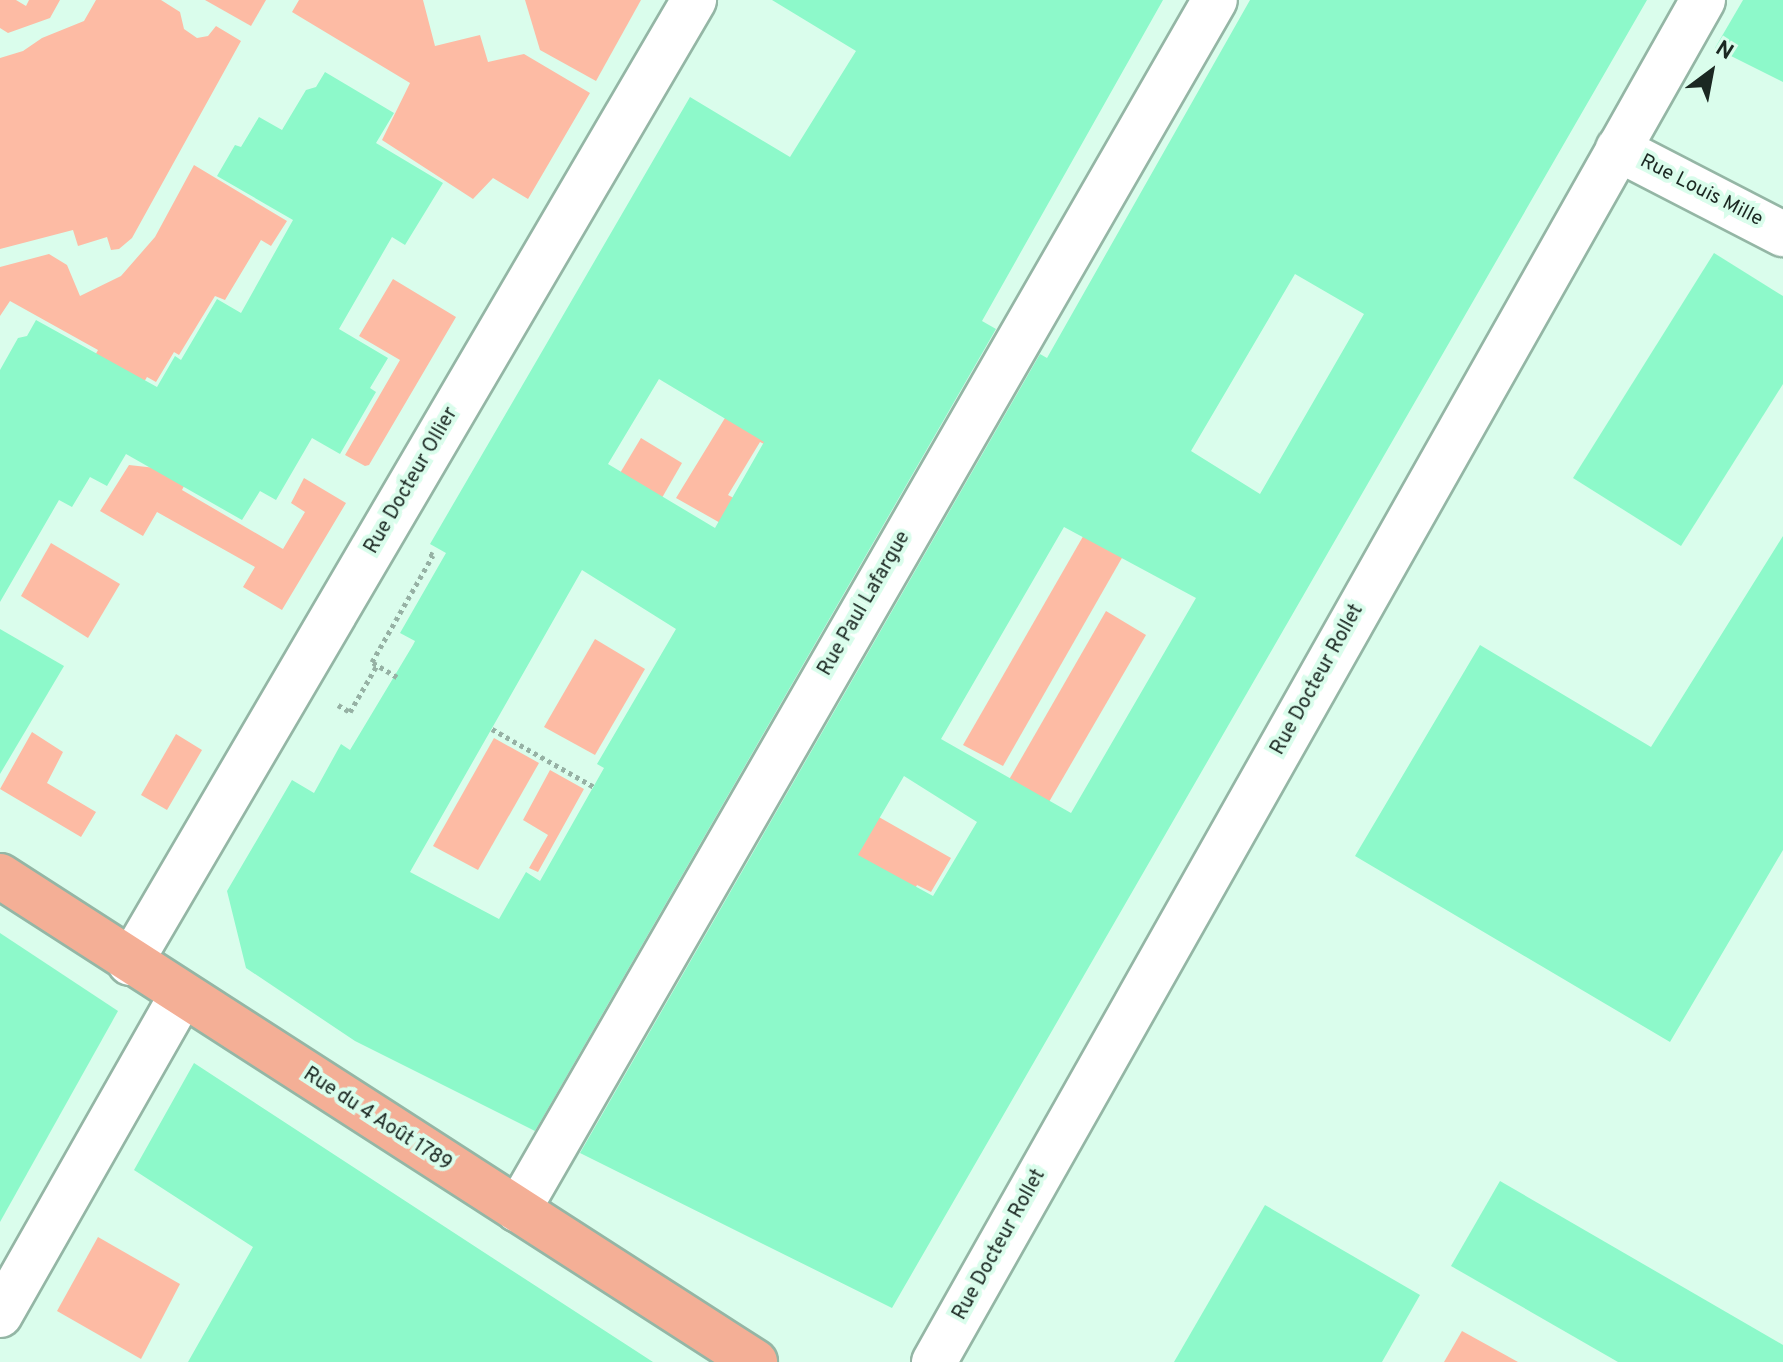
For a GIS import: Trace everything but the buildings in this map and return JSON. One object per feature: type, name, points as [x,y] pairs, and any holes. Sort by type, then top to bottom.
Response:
[{"type":"main road","name":"Rue du 4 Août 1789","points":[[0,876],[130,963],[755,1362]]},
{"type":"street","name":"Rue Docteur Ollier","points":[[130,963],[694,0]]},
{"type":"street","name":"Rue Paul Lafargue","points":[[518,1210],[1215,0]]},
{"type":"street","name":"Rue Docteur Rollet","points":[[943,1359],[1703,0]]},
{"type":"street","name":"Rue Louis Mille","points":[[1618,149],[1783,234]]},
{"type":"street","points":[[0,1315],[182,995]]},
{"type":"path","points":[[350,712],[377,665]]},
{"type":"path","points":[[492,729],[594,787]]},
{"type":"shaded area","points":[[0,0],[16,0],[26,6],[29,0],[60,0],[50,18],[8,33],[0,28]]},
{"type":"shaded area","points":[[96,0],[161,0],[180,12],[184,29],[197,38],[208,36],[216,26],[241,41],[132,238],[119,249],[111,250],[107,237],[78,246],[73,230],[0,249],[0,58],[23,51],[42,38],[84,21]]},
{"type":"shaded area","points":[[205,0],[266,0],[251,26]]},
{"type":"shaded area","points":[[299,0],[423,0],[435,46],[480,35],[488,62],[524,54],[590,93],[528,199],[493,178],[473,199],[382,140],[410,83],[292,12]]},
{"type":"shaded area","points":[[525,0],[641,0],[596,81],[540,50]]},
{"type":"shaded area","points":[[194,165],[287,221],[271,246],[261,240],[225,300],[215,296],[179,355],[174,352],[156,382],[147,377],[128,409],[87,370],[98,350],[10,301],[0,316],[0,267],[49,254],[67,265],[80,296],[121,276],[155,237]]},
{"type":"shaded area","points":[[393,279],[456,317],[369,465],[365,466],[345,455],[400,360],[359,336]]},
{"type":"shaded area","points":[[766,351],[770,447],[760,442],[728,495],[745,504],[731,529],[676,498]]},
{"type":"shaded area","points":[[641,438],[682,463],[632,550],[589,525]]},
{"type":"shaded area","points":[[129,465],[191,472],[182,490],[283,549],[305,512],[291,503],[304,478],[346,503],[282,610],[243,587],[255,567],[157,512],[143,536],[100,511]]},
{"type":"shaded area","points":[[1085,533],[1123,556],[1003,766],[963,745]]},
{"type":"shaded area","points":[[51,543],[120,584],[88,638],[21,596]]},
{"type":"shaded area","points":[[1106,611],[1146,635],[1035,826],[995,804]]},
{"type":"shaded area","points":[[595,639],[645,669],[595,755],[544,727]]},
{"type":"shaded area","points":[[32,732],[63,752],[47,783],[96,812],[81,837],[0,789]]},
{"type":"shaded area","points":[[176,734],[202,750],[167,810],[141,795]]},
{"type":"shaded area","points":[[494,738],[539,763],[478,870],[433,846]]},
{"type":"shaded area","points":[[550,770],[584,789],[538,872],[529,868],[548,835],[523,820]]},
{"type":"shaded area","points":[[870,812],[951,858],[931,892],[917,885],[890,937],[843,858]]},
{"type":"shaded area","points":[[98,1237],[180,1284],[141,1359],[57,1311]]},
{"type":"shaded area","points":[[1462,1331],[1518,1362],[1444,1362]]}]
